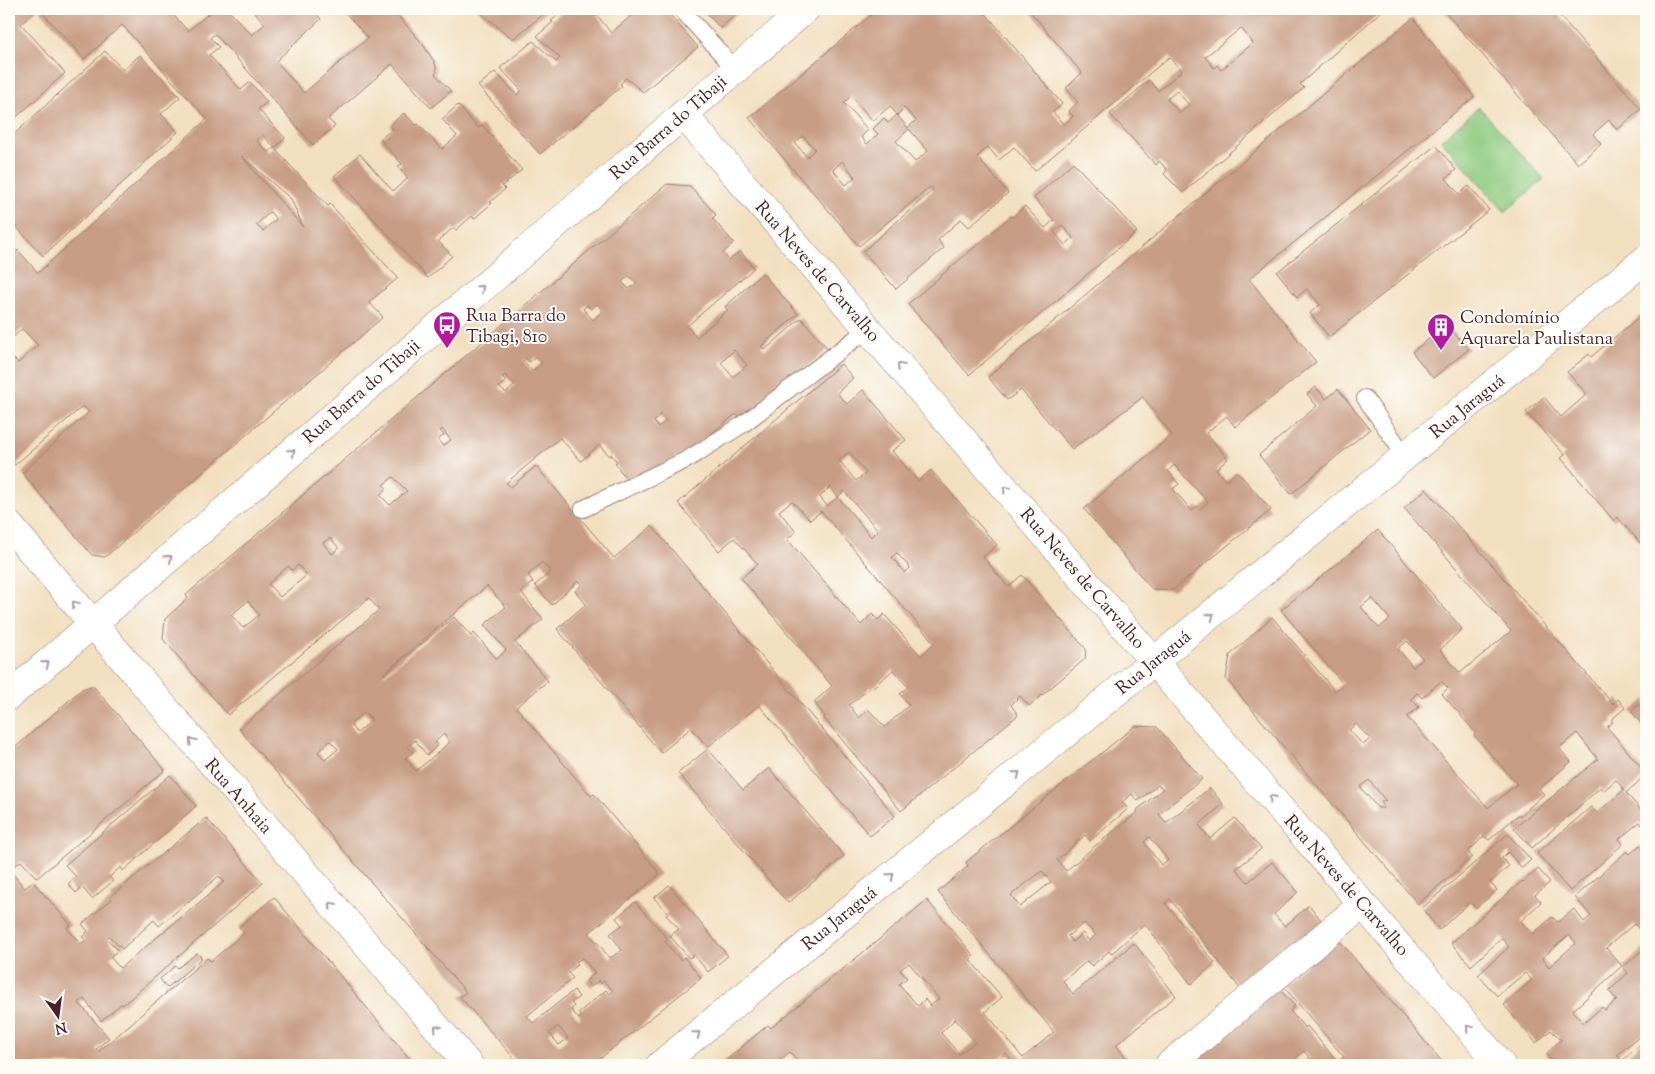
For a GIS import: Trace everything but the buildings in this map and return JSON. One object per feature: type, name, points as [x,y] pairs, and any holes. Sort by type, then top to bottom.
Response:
[{"type":"street","name":"Rua Barra do Tibaji","points":[[9,696],[806,9]]},
{"type":"street","name":"Rua Neves de Carvalho","points":[[683,114],[1364,904],[1500,1065]]},
{"type":"street","name":"Rua Jaraguá","points":[[660,1065],[1646,259]]},
{"type":"street","name":"Rua Anhaia","points":[[9,525],[469,1065]]},
{"type":"street","points":[[1170,1065],[1364,904]]},
{"type":"lane","points":[[681,9],[735,69]]},
{"type":"lane","points":[[583,509],[688,459],[742,425],[868,329]]},
{"type":"lane","points":[[1365,398],[1405,456]]},
{"type":"green space","points":[[1479,107],[1544,179],[1505,212],[1441,140]]},
{"type":"place","name":"Rua Barra do Tibagi, 810","points":[[447,349]]},
{"type":"place","name":"Condomínio Aquarela Paulistana","points":[[1441,351]]}]
